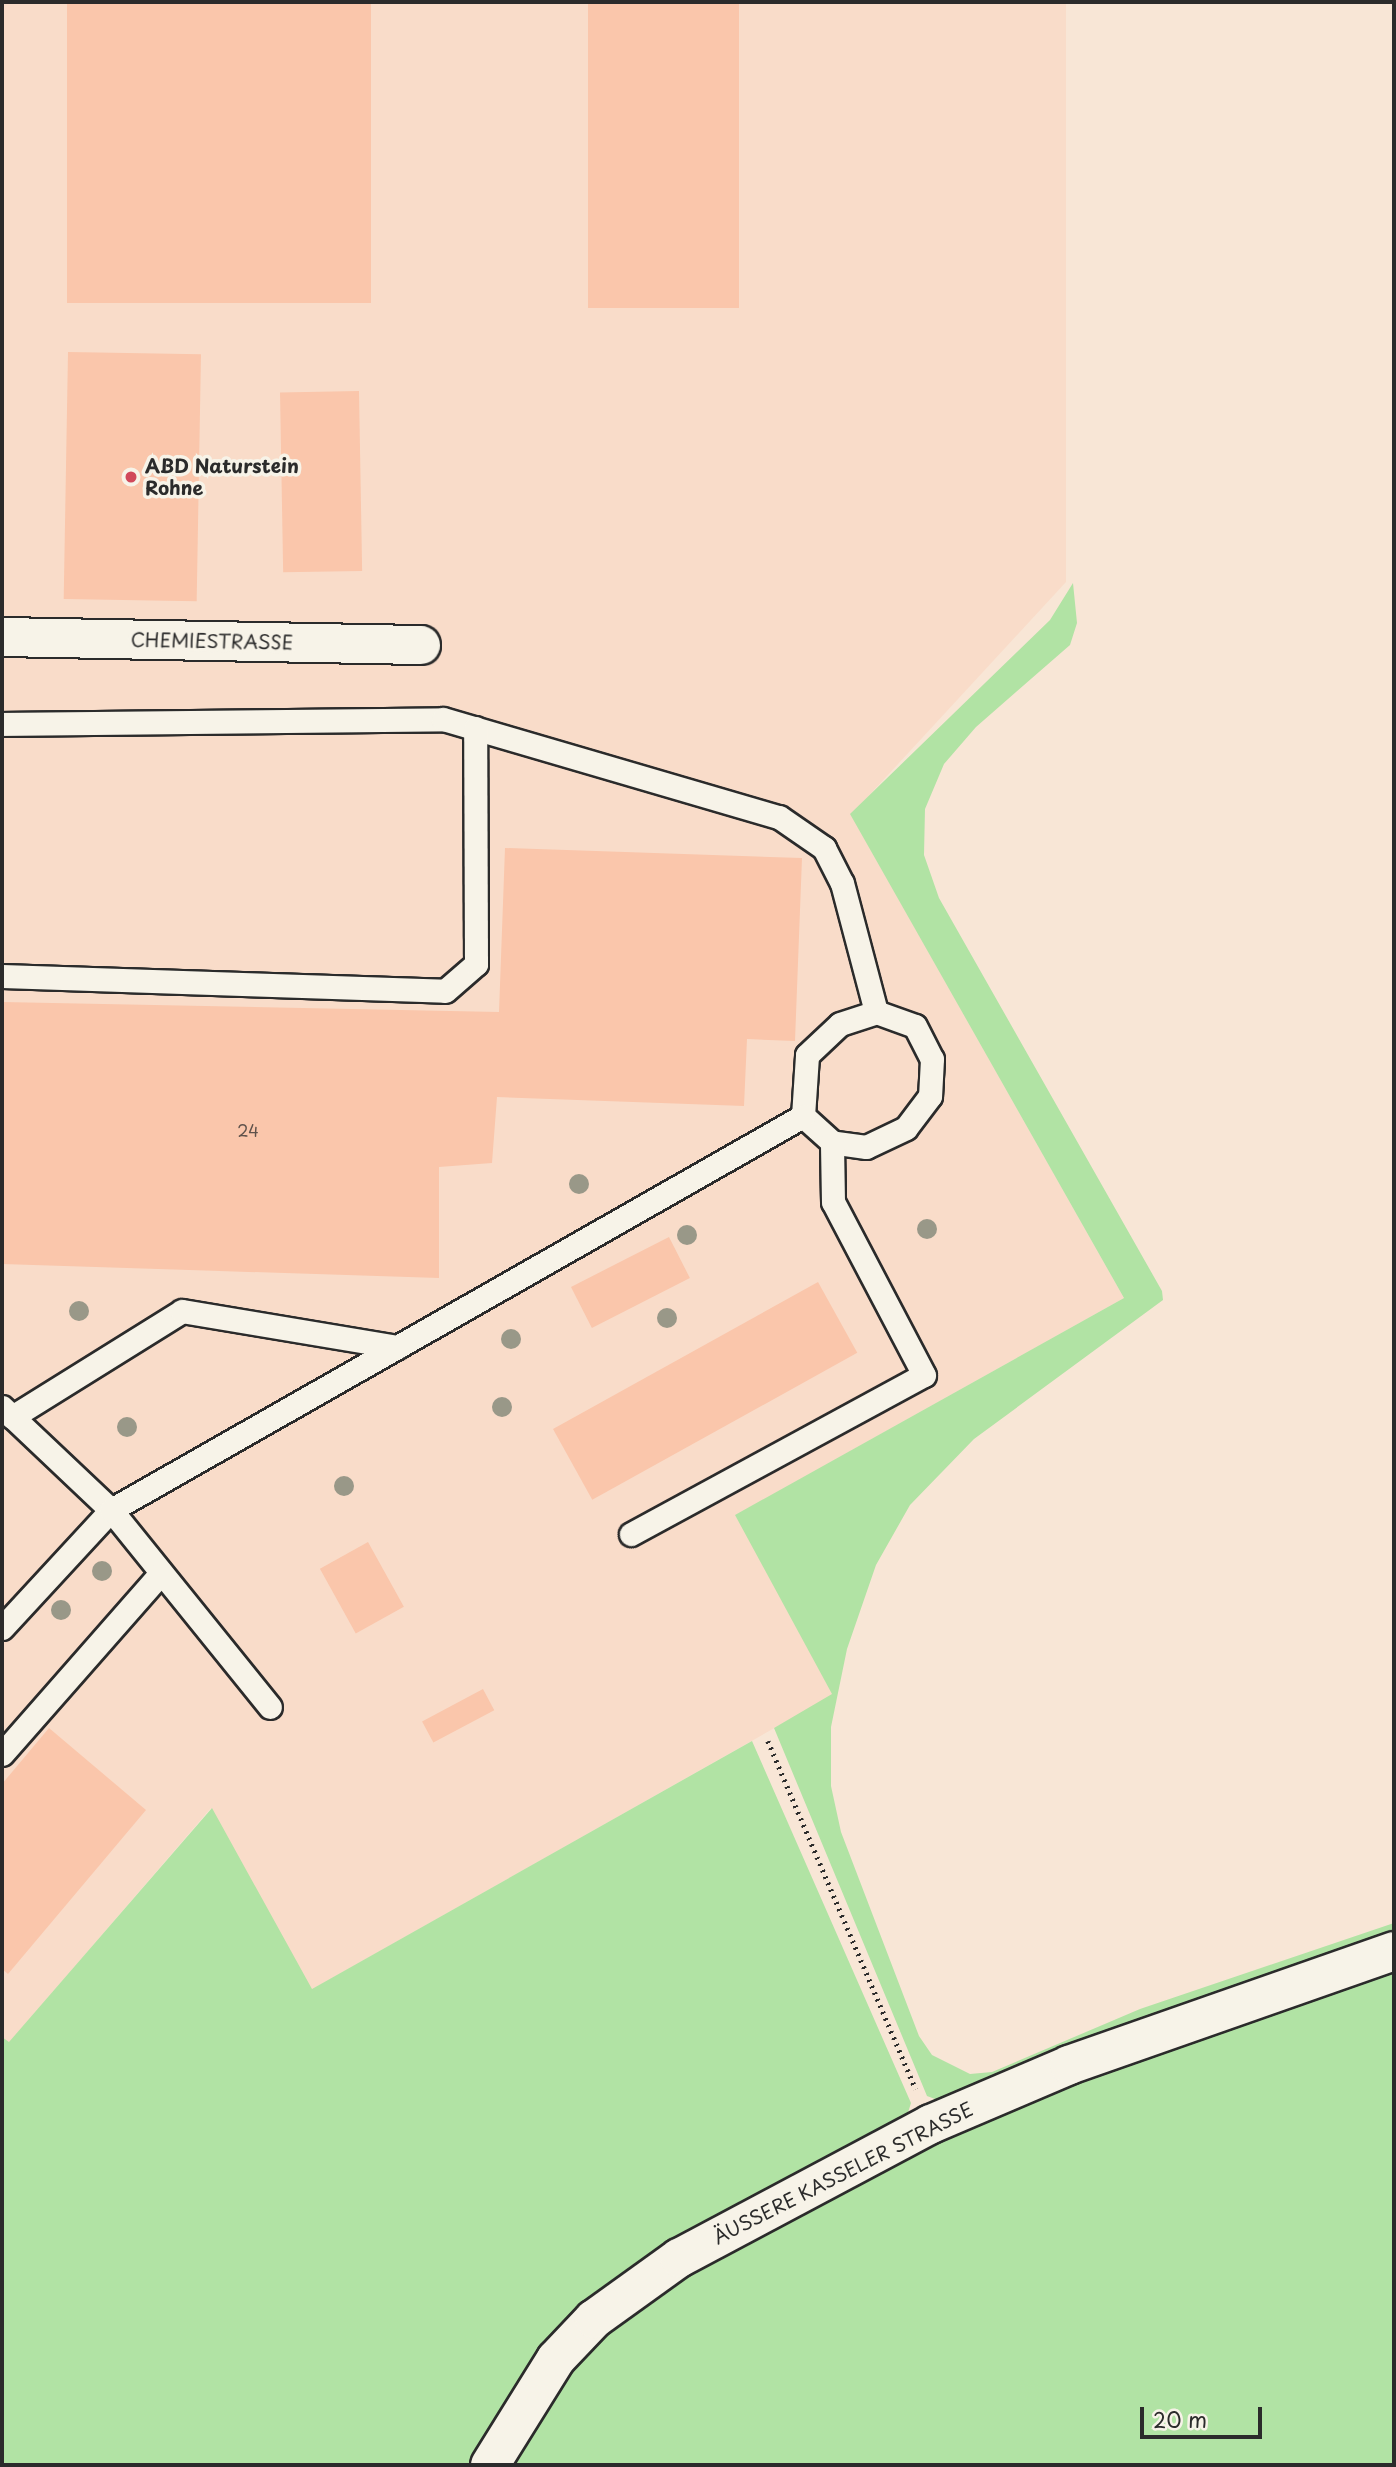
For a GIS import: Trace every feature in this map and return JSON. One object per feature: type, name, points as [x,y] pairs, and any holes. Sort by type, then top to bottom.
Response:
[{"type":"street","name":"CHEMIESTRASSE","points":[[2,637],[421,645]]},
{"type":"street","name":"ÄUSSERE KASSELER STRASSE","points":[[490,2465],[556,2359],[594,2319],[679,2258],[931,2124],[1069,2064],[1394,1951]]},
{"type":"lane","points":[[2,724],[443,719],[779,817],[824,848],[842,883],[876,1012]]},
{"type":"lane","points":[[2,976],[445,990],[476,964],[475,728]]},
{"type":"lane","points":[[876,1012],[915,1026],[932,1059],[930,1096],[896,1133],[866,1147],[832,1142],[803,1116],[807,1055],[839,1024],[876,1012]]},
{"type":"lane","points":[[2,1628],[111,1510],[803,1116]]},
{"type":"lane","points":[[631,1534],[924,1375],[832,1202],[832,1142]]},
{"type":"lane","points":[[270,1707],[111,1510],[7,1412],[182,1311],[397,1347]]},
{"type":"lane","points":[[2,1754],[161,1573]]},
{"type":"path","points":[[768,1741],[918,2094]]},
{"type":"shaded area","points":[[2,2],[1066,2],[1066,582],[851,815],[1124,1298],[736,1515],[833,1695],[311,1990],[211,1808],[9,2043],[2,2037]]},
{"type":"green space","points":[[1073,583],[1077,623],[1070,645],[976,727],[944,764],[925,809],[924,855],[939,898],[1162,1291],[1163,1300],[974,1439],[910,1505],[876,1565],[847,1649],[831,1727],[831,1786],[841,1832],[919,2036],[932,2055],[970,2074],[992,2072],[1140,2009],[1394,1923],[1394,1932],[943,2102],[927,2096],[774,1728],[832,1694],[735,1515],[1124,1298],[850,814],[1050,620]]},
{"type":"green space","points":[[752,1741],[911,2103],[905,2122],[719,2216],[476,2465],[2,2465],[2,2037],[9,2042],[212,1808],[312,1989]]},
{"type":"green space","points":[[1394,1966],[1394,2465],[504,2465],[583,2348],[738,2240],[993,2111]]},
{"type":"building","points":[[67,2],[371,2],[371,303],[67,303]]},
{"type":"building","points":[[588,2],[739,2],[739,308],[588,308]]},
{"type":"building","name":"ABD Naturstein Rohne","points":[[68,352],[201,354],[197,601],[64,599]]},
{"type":"building","points":[[359,391],[362,571],[283,572],[280,392]]},
{"type":"building","points":[[505,848],[802,858],[795,1041],[747,1039],[744,1106],[497,1097],[492,1163],[439,1167],[439,1278],[2,1264],[2,1002],[499,1012]]},
{"type":"building","points":[[669,1237],[690,1278],[592,1328],[571,1287]]},
{"type":"building","points":[[818,1282],[857,1353],[592,1500],[553,1429]]},
{"type":"building","points":[[368,1542],[404,1607],[356,1633],[320,1569]]},
{"type":"building","points":[[483,1689],[494,1710],[433,1743],[422,1721]]},
{"type":"building","points":[[49,1728],[146,1810],[8,1974],[2,1969],[2,1784]]},
{"type":"place","name":"ABD Naturstein Rohne","points":[[131,477]]}]
